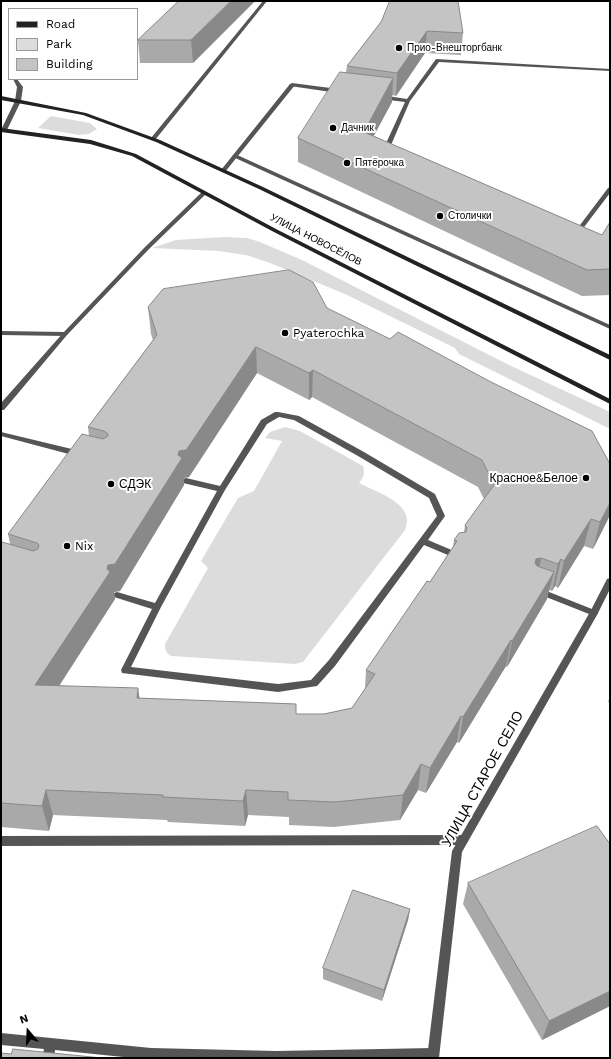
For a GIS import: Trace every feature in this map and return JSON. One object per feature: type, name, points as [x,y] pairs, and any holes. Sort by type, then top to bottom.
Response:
[{"type":"main road","name":"УЛИЦА НОВОСЁЛОВ","points":[[1,98],[84,114],[153,139],[224,171],[610,358]]},
{"type":"main road","name":"УЛИЦА НОВОСЁЛОВ","points":[[2,130],[91,142],[134,155],[204,193],[610,402]]},
{"type":"street","points":[[153,139],[265,1]]},
{"type":"street","points":[[392,155],[384,152],[408,101],[438,60],[610,70]]},
{"type":"street","points":[[2,130],[18,101],[20,87],[16,80]]},
{"type":"street","points":[[224,171],[292,86],[344,92]]},
{"type":"street","points":[[372,96],[408,101]]},
{"type":"street","points":[[236,156],[610,327]]},
{"type":"street","points":[[573,238],[610,189]]},
{"type":"street","points":[[1,408],[66,334],[147,248],[204,193]]},
{"type":"street","points":[[1,333],[66,334]]},
{"type":"street","points":[[278,414],[296,418],[432,496],[440,516],[332,663],[314,683],[278,688],[126,670],[157,607],[222,489],[264,422],[278,414]]},
{"type":"street","points":[[1,434],[85,456]]},
{"type":"street","points":[[186,481],[222,489]]},
{"type":"street","points":[[423,541],[458,556]]},
{"type":"street","name":"УЛИЦА СТАРОЕ СЕЛО","points":[[433,1056],[457,851],[594,613],[610,581]]},
{"type":"street","points":[[535,589],[594,613]]},
{"type":"street","points":[[117,595],[157,607]]},
{"type":"street","points":[[1,841],[463,840]]},
{"type":"street","points":[[1,1039],[151,1054],[276,1057],[433,1056]]},
{"type":"street","points":[[48,1058],[51,1044]]},
{"type":"green space","points":[[51,116],[90,123],[97,129],[89,134],[79,135],[38,128]]},
{"type":"green space","points":[[224,237],[247,238],[302,260],[507,364],[610,412],[610,429],[459,354],[455,348],[345,294],[270,263],[246,255],[218,251],[152,248],[176,240]]},
{"type":"green space","points":[[285,427],[300,431],[363,466],[364,475],[359,483],[393,500],[400,506],[405,513],[407,521],[405,530],[303,662],[295,664],[171,656],[166,651],[165,644],[208,568],[201,561],[238,498],[254,491],[282,441],[265,438],[270,432]]},
{"type":"building","points":[[179,1],[231,1],[191,40],[138,40]]},
{"type":"building","points":[[390,1],[458,1],[463,33],[427,31],[397,73],[347,66],[381,22]]},
{"type":"building","points":[[340,72],[393,78],[364,132],[602,235],[610,222],[610,269],[587,270],[298,138]]},
{"type":"building","points":[[289,270],[313,282],[327,308],[390,339],[398,332],[491,382],[592,431],[610,464],[610,503],[600,522],[591,519],[564,561],[561,559],[558,564],[541,558],[536,559],[535,563],[537,566],[554,572],[463,717],[461,716],[430,768],[421,764],[403,795],[335,802],[288,800],[288,792],[246,790],[243,801],[163,797],[163,795],[46,790],[42,806],[1,803],[1,543],[2,542],[33,551],[38,549],[39,545],[37,543],[8,534],[82,434],[103,439],[108,436],[108,434],[104,431],[88,427],[157,335],[148,307],[163,289]],"holes":[[[256,347],[309,373],[313,370],[482,460],[494,485],[465,525],[467,528],[466,532],[459,533],[454,540],[457,541],[430,582],[427,581],[366,670],[375,674],[352,708],[324,714],[296,714],[296,704],[137,698],[138,688],[35,685],[110,572],[107,569],[108,565],[115,564],[182,458],[178,455],[179,451],[186,450]]]},
{"type":"building","points":[[597,826],[610,844],[610,991],[549,1021],[468,883]]},
{"type":"building","points":[[353,890],[410,909],[384,990],[323,968]]},
{"type":"building","points":[[13,1049],[102,1058],[1,1058],[1,1053],[11,1054]]},
{"type":"place","name":"Прио-Внешторгбанк","points":[[399,48]]},
{"type":"place","name":"Дачник","points":[[333,128]]},
{"type":"place","name":"Пятёрочка","points":[[347,163]]},
{"type":"place","name":"Столички","points":[[440,216]]},
{"type":"place","name":"Pyaterochka","points":[[285,333]]},
{"type":"place","name":"Красное&Белое","points":[[586,478]]},
{"type":"place","name":"СДЭК","points":[[111,484]]},
{"type":"place","name":"Nix","points":[[67,546]]}]
